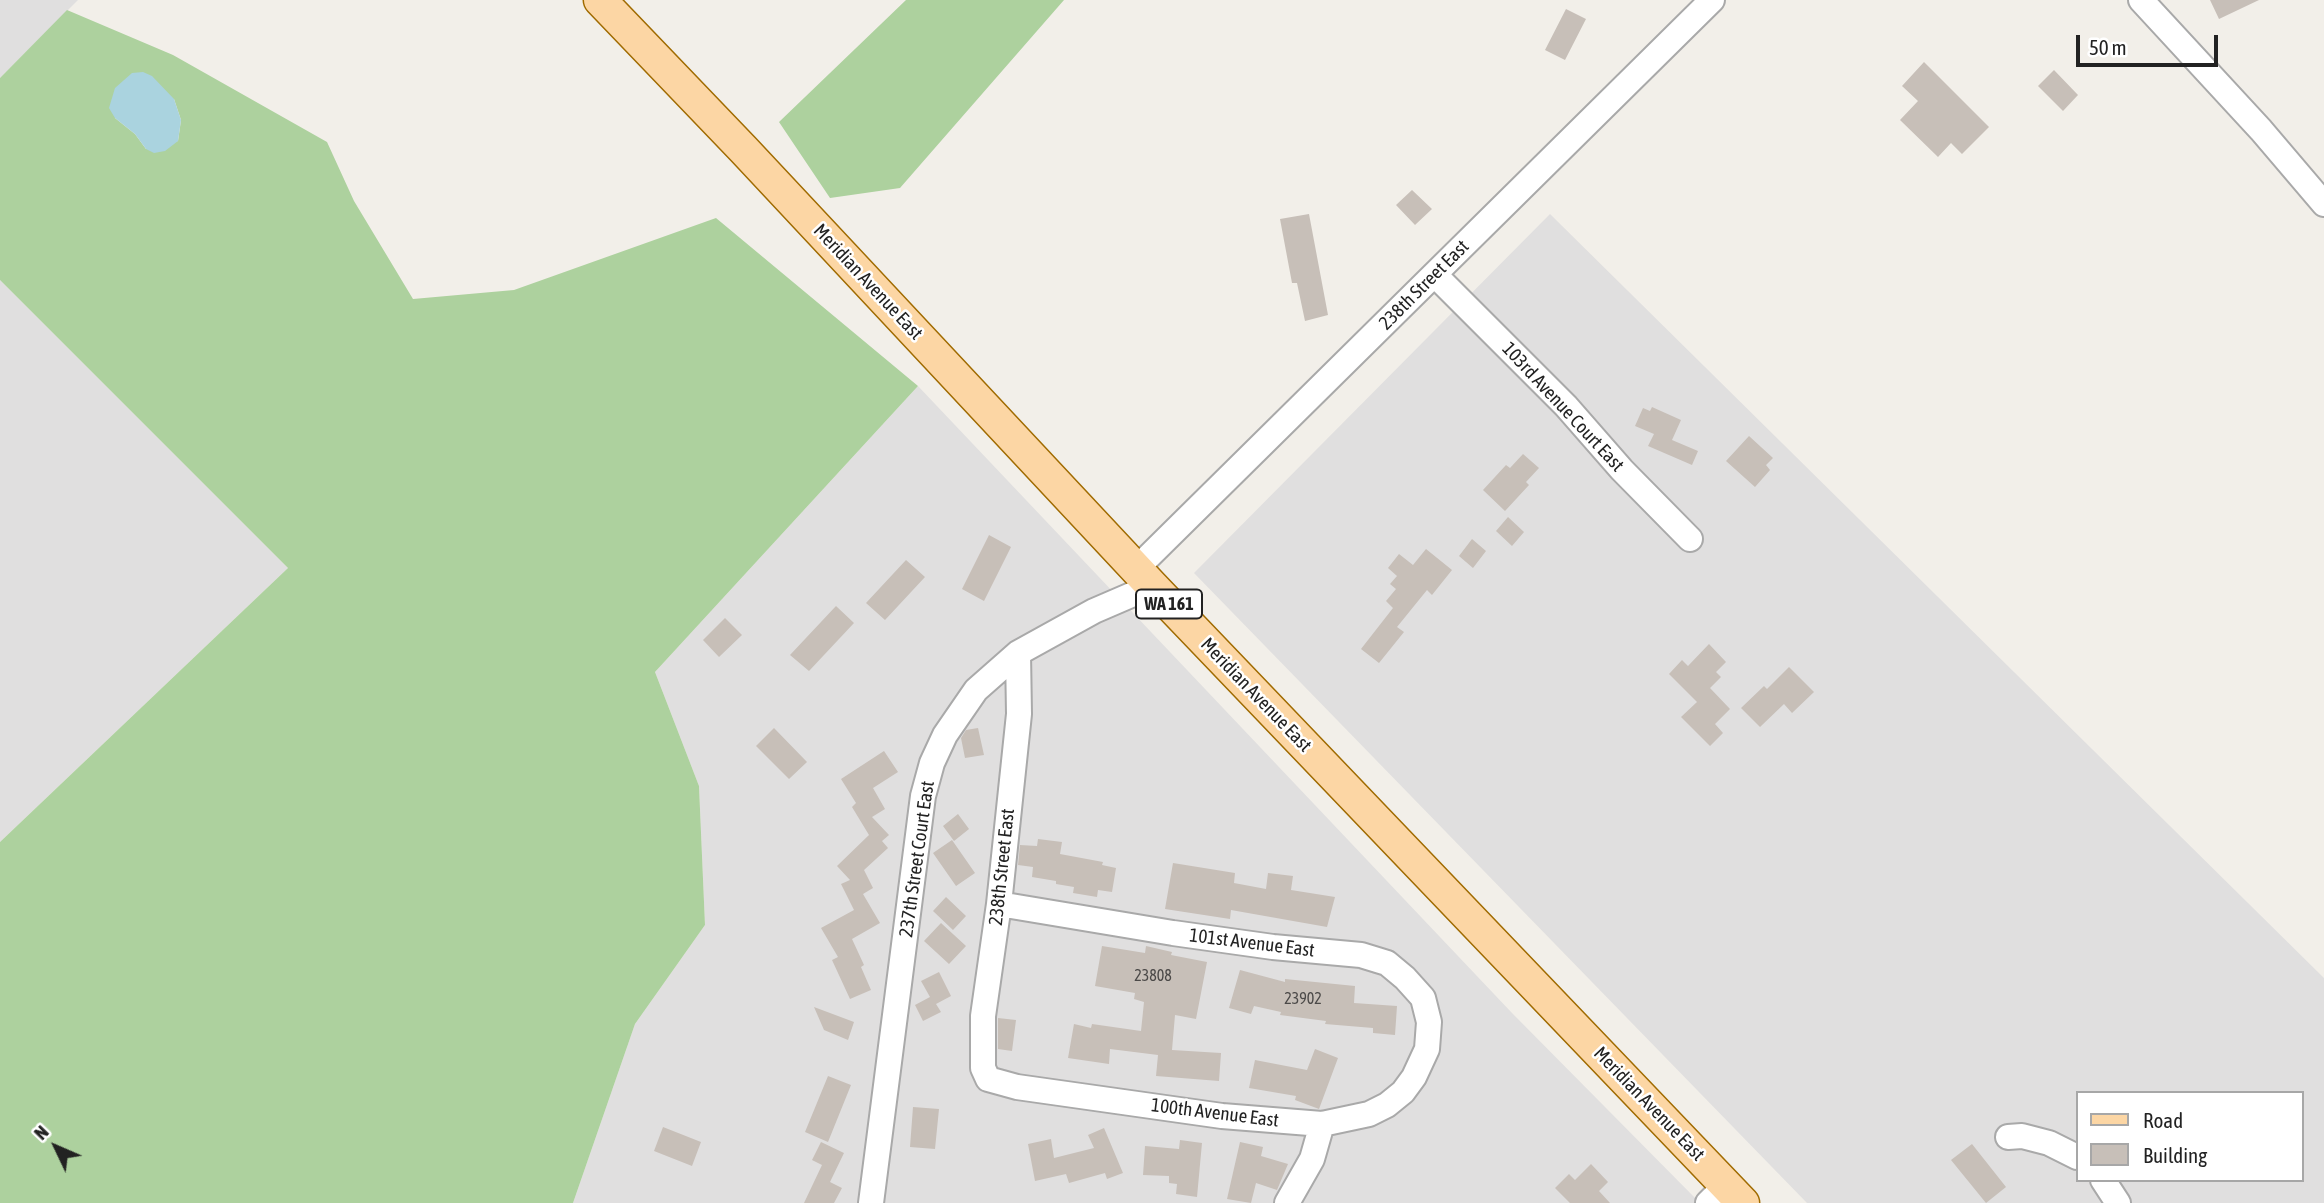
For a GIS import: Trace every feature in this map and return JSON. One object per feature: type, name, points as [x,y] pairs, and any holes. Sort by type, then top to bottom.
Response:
[{"type":"main road","name":"Meridian Avenue East","points":[[600,0],[1726,1197]]},
{"type":"street","name":"238th Street East","points":[[1144,578],[1434,275],[1712,0]]},
{"type":"street","points":[[2141,0],[2261,130],[2324,204]]},
{"type":"street","name":"103rd Avenue Court East","points":[[1434,275],[1566,406],[1622,470],[1690,539]]},
{"type":"street","name":"237th Street Court East","points":[[871,1203],[923,796],[932,763],[959,711],[976,690],[1018,653],[1094,611],[1144,578]]},
{"type":"street","name":"238th Street East","points":[[988,1079],[983,1068],[983,1016],[999,904],[1018,714],[1018,653]]},
{"type":"street","name":"101st Avenue East","points":[[999,904],[1173,933],[1273,947],[1361,955],[1387,963],[1423,998],[1428,1011],[1429,1037],[1421,1065]]},
{"type":"street","name":"100th Avenue East","points":[[988,1079],[1017,1087],[1222,1116],[1322,1124],[1369,1114],[1387,1105],[1403,1091],[1421,1065]]},
{"type":"street","points":[[1287,1203],[1311,1159],[1322,1124]]},
{"type":"street","points":[[2008,1137],[2022,1136],[2049,1143],[2076,1156]]},
{"type":"street","points":[[2104,1182],[2118,1203]]},
{"type":"shaded area","points":[[0,0],[78,0],[0,78]]},
{"type":"shaded area","points":[[1550,214],[2324,978],[2324,1203],[1807,1203],[1194,573]]},
{"type":"shaded area","points":[[0,280],[288,568],[0,842]]},
{"type":"shaded area","points":[[918,386],[1512,1013],[1700,1203],[573,1203],[635,1024],[705,925],[699,786],[655,672]]},
{"type":"green space","points":[[906,0],[1064,0],[900,188],[830,198],[779,122]]},
{"type":"green space","points":[[67,10],[173,55],[327,142],[354,201],[413,299],[514,290],[716,218],[918,386],[655,672],[699,786],[705,925],[635,1024],[573,1203],[0,1203],[0,842],[288,568],[0,280],[0,78]],"holes":[[[174,99],[181,120],[178,141],[146,149],[135,134],[115,118]]]},
{"type":"water","points":[[143,72],[152,76],[174,99],[181,120],[178,141],[165,151],[154,153],[146,149],[135,134],[115,118],[109,108],[115,88],[132,73]]},
{"type":"building","points":[[2210,0],[2259,0],[2219,19]]},
{"type":"building","points":[[1566,9],[1586,19],[1565,60],[1545,50]]},
{"type":"building","points":[[1924,62],[1989,127],[1962,154],[1951,143],[1938,157],[1900,120],[1918,101],[1902,86]]},
{"type":"building","points":[[2054,70],[2078,95],[2063,111],[2038,86]]},
{"type":"building","points":[[1412,190],[1432,209],[1415,225],[1396,205]]},
{"type":"building","points":[[1309,214],[1328,315],[1305,321],[1297,283],[1292,283],[1280,219]]},
{"type":"building","points":[[1652,407],[1681,420],[1672,440],[1698,451],[1692,465],[1648,446],[1654,434],[1635,426],[1643,408],[1650,411]]},
{"type":"building","points":[[1749,436],[1773,458],[1766,465],[1770,470],[1755,487],[1726,461]]},
{"type":"building","points":[[1523,454],[1539,468],[1526,482],[1529,485],[1505,511],[1483,490],[1506,465],[1510,468]]},
{"type":"building","points":[[1508,517],[1524,532],[1512,546],[1496,531]]},
{"type":"building","points":[[989,535],[1011,547],[984,601],[962,589]]},
{"type":"building","points":[[1472,539],[1486,551],[1473,568],[1459,556]]},
{"type":"building","points":[[1426,549],[1452,570],[1432,595],[1427,590],[1397,627],[1404,632],[1379,663],[1361,649],[1393,608],[1386,601],[1396,589],[1390,584],[1397,576],[1388,568],[1399,554],[1413,565]]},
{"type":"building","points":[[906,560],[925,577],[885,620],[866,603]]},
{"type":"building","points":[[836,606],[854,623],[809,671],[790,655]]},
{"type":"building","points":[[725,618],[742,635],[719,657],[703,640]]},
{"type":"building","points":[[1709,644],[1726,662],[1716,672],[1721,677],[1710,688],[1730,709],[1715,724],[1723,733],[1710,746],[1681,717],[1697,702],[1669,674],[1682,660],[1688,666]]},
{"type":"building","points":[[1789,667],[1814,692],[1792,713],[1784,704],[1760,727],[1741,708],[1764,686],[1767,689]]},
{"type":"building","points":[[774,728],[807,762],[789,779],[756,746]]},
{"type":"building","points":[[978,728],[984,755],[965,758],[961,738],[966,730]]},
{"type":"building","points":[[884,751],[898,772],[873,788],[885,809],[872,817],[889,835],[882,841],[888,848],[864,870],[873,888],[863,894],[880,923],[852,939],[864,965],[861,967],[871,990],[850,999],[832,960],[838,957],[821,928],[854,910],[841,884],[850,880],[837,866],[869,835],[852,807],[856,803],[841,779]]},
{"type":"building","points":[[958,814],[969,829],[954,841],[943,826]]},
{"type":"building","points":[[1038,839],[1062,842],[1060,854],[1103,862],[1102,865],[1116,868],[1112,892],[1098,890],[1097,897],[1073,893],[1074,887],[1032,877],[1033,867],[1018,865],[1020,845],[1037,846]]},
{"type":"building","points":[[952,840],[975,873],[956,886],[933,853]]},
{"type":"building","points":[[1173,863],[1235,873],[1234,883],[1266,889],[1268,873],[1293,876],[1291,890],[1335,897],[1327,927],[1231,910],[1230,919],[1165,909]]},
{"type":"building","points":[[946,897],[966,916],[953,930],[933,911]]},
{"type":"building","points":[[941,923],[966,946],[949,964],[924,941]]},
{"type":"building","points":[[1102,946],[1145,953],[1146,946],[1172,952],[1171,955],[1207,962],[1196,1019],[1175,1015],[1172,1050],[1221,1053],[1219,1081],[1156,1076],[1158,1055],[1110,1049],[1109,1064],[1068,1058],[1074,1024],[1091,1028],[1092,1024],[1141,1031],[1144,1002],[1134,999],[1135,993],[1095,986]]},
{"type":"building","points":[[1240,970],[1285,982],[1285,979],[1355,986],[1354,1003],[1397,1006],[1395,1035],[1373,1033],[1373,1028],[1325,1024],[1326,1021],[1280,1015],[1281,1012],[1254,1006],[1251,1014],[1229,1008]]},
{"type":"building","points":[[939,972],[951,996],[936,1004],[941,1012],[923,1021],[915,1005],[930,997],[921,981]]},
{"type":"building","points":[[814,1007],[854,1022],[848,1040],[824,1030]]},
{"type":"building","points":[[998,1018],[1016,1020],[1012,1051],[998,1049]]},
{"type":"building","points":[[1315,1049],[1338,1058],[1319,1109],[1295,1100],[1296,1096],[1249,1088],[1255,1060],[1307,1070]]},
{"type":"building","points":[[828,1076],[851,1085],[828,1142],[805,1132]]},
{"type":"building","points":[[913,1107],[939,1109],[935,1149],[910,1147]]},
{"type":"building","points":[[663,1127],[701,1142],[692,1166],[654,1151]]},
{"type":"building","points":[[1104,1128],[1123,1173],[1107,1179],[1105,1173],[1069,1183],[1066,1174],[1035,1181],[1028,1144],[1051,1139],[1054,1158],[1094,1148],[1088,1135]]},
{"type":"building","points":[[1180,1140],[1202,1143],[1197,1197],[1176,1194],[1177,1184],[1169,1183],[1169,1176],[1143,1175],[1145,1146],[1179,1149]]},
{"type":"building","points":[[821,1142],[844,1153],[830,1182],[842,1188],[834,1203],[804,1203],[822,1165],[812,1160]]},
{"type":"building","points":[[1240,1142],[1263,1147],[1261,1156],[1288,1164],[1277,1190],[1256,1183],[1251,1203],[1227,1199]]},
{"type":"building","points":[[1972,1144],[2006,1187],[1986,1203],[1951,1160]]},
{"type":"building","points":[[1591,1164],[1608,1182],[1599,1191],[1610,1203],[1570,1203],[1555,1188],[1569,1174],[1575,1180]]}]
